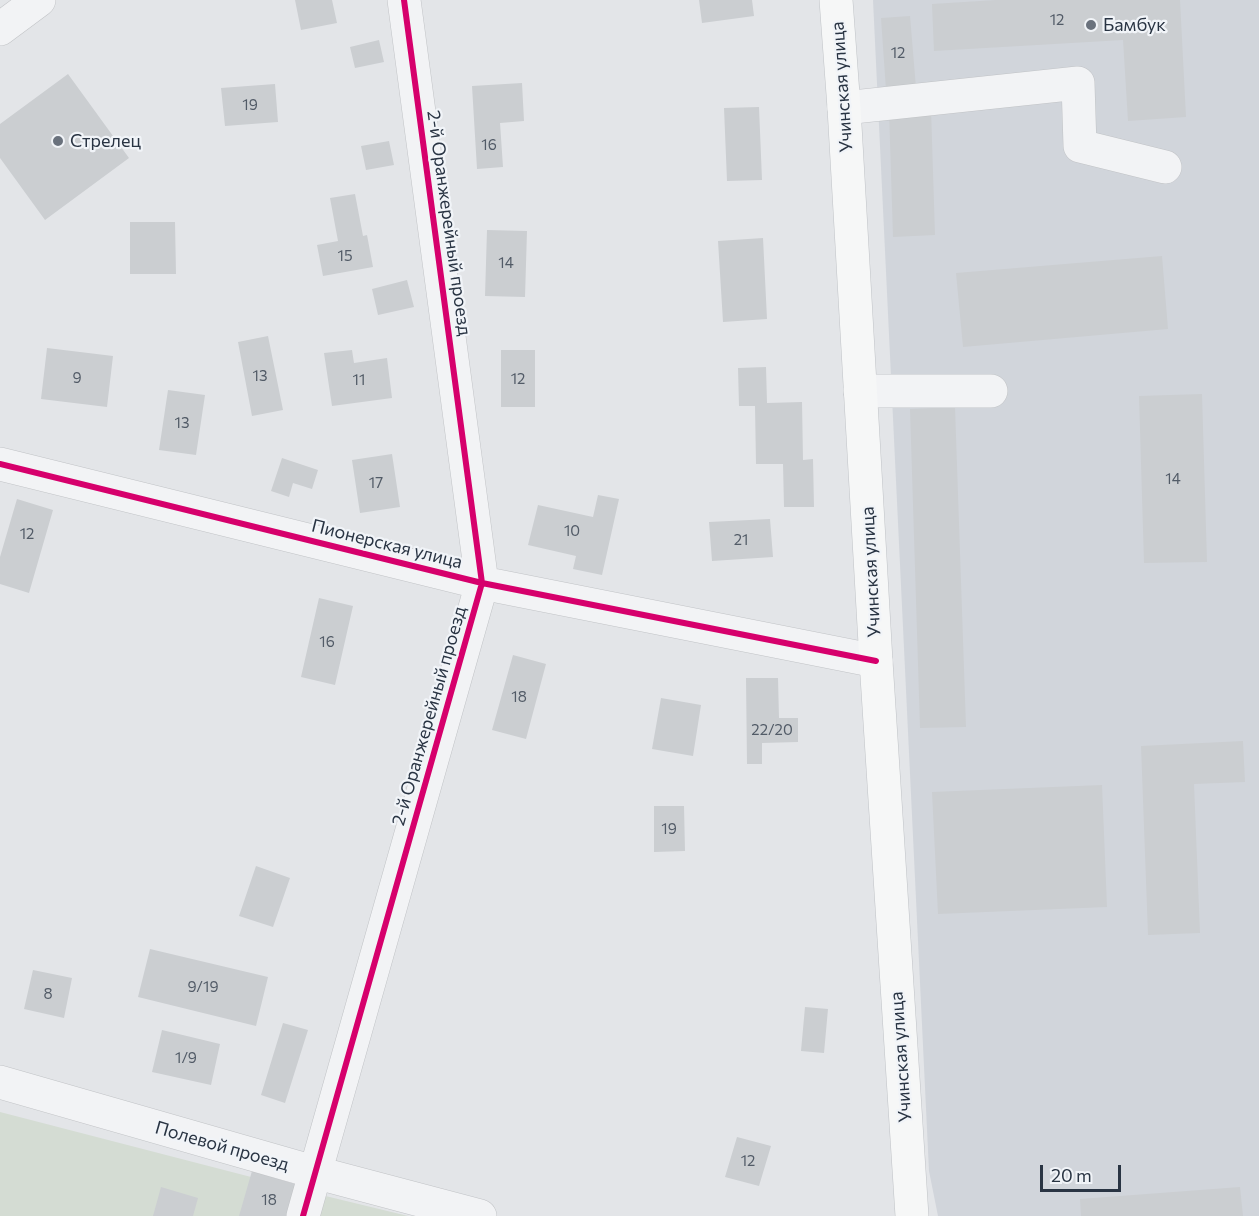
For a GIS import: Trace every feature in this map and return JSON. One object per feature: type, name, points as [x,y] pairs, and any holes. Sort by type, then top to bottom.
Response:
[{"type":"main road","name":"Учинская улица","points":[[836,0],[912,1216]]},
{"type":"street","points":[[0,29],[39,0]]},
{"type":"street","name":"2-й Оранжерейный проезд","points":[[303,1216],[482,583],[404,0]]},
{"type":"street","points":[[844,108],[1078,83],[1080,146],[1165,167]]},
{"type":"street","points":[[860,391],[991,391]]},
{"type":"street","name":"Пионерская улица","points":[[0,464],[482,583],[876,661]]},
{"type":"street","name":"Полевой проезд","points":[[0,1082],[314,1172],[480,1216]]},
{"type":"shaded area","points":[[873,0],[1259,0],[1259,1216],[938,1216],[929,1171]]},
{"type":"shaded area","points":[[0,1112],[309,1192],[408,1216],[0,1216]]},
{"type":"building","points":[[295,0],[332,0],[337,23],[301,30]]},
{"type":"building","points":[[699,0],[752,0],[754,16],[702,23]]},
{"type":"building","points":[[996,0],[1180,0],[1186,117],[1128,121],[1123,40],[934,51],[932,4]]},
{"type":"building","points":[[910,16],[916,88],[886,90],[881,18]]},
{"type":"building","points":[[379,40],[384,62],[355,68],[350,47]]},
{"type":"building","name":"Стрелец","points":[[68,74],[129,158],[45,220],[0,158],[0,124]]},
{"type":"building","points":[[522,83],[524,121],[500,123],[503,167],[477,169],[472,86]]},
{"type":"building","points":[[275,84],[278,122],[225,126],[221,88]]},
{"type":"building","points":[[759,107],[762,180],[727,181],[724,108]]},
{"type":"building","points":[[931,109],[935,235],[893,237],[889,110]]},
{"type":"building","points":[[389,141],[394,165],[366,170],[361,146]]},
{"type":"building","points":[[355,194],[363,236],[367,235],[373,267],[323,276],[317,245],[338,241],[330,198]]},
{"type":"building","points":[[130,222],[175,222],[176,274],[130,274]]},
{"type":"building","points":[[487,230],[527,231],[525,297],[485,296]]},
{"type":"building","points":[[763,238],[767,319],[723,322],[718,241]]},
{"type":"building","points":[[1162,256],[1168,329],[963,347],[956,273]]},
{"type":"building","points":[[407,280],[414,307],[378,315],[372,289]]},
{"type":"building","points":[[268,336],[283,410],[252,416],[238,342]]},
{"type":"building","points":[[47,348],[113,356],[107,407],[41,399]]},
{"type":"building","points":[[352,350],[354,363],[387,358],[392,398],[332,406],[324,353]]},
{"type":"building","points":[[501,350],[535,350],[535,407],[501,407]]},
{"type":"building","points":[[766,367],[767,403],[802,402],[803,460],[813,459],[814,507],[784,507],[783,464],[756,464],[755,406],[739,406],[738,368]]},
{"type":"building","points":[[168,390],[205,395],[196,455],[159,450]]},
{"type":"building","points":[[1202,394],[1207,562],[1144,563],[1139,396]]},
{"type":"building","points":[[955,407],[966,727],[920,728],[910,409]]},
{"type":"building","points":[[392,454],[400,507],[360,513],[352,460]]},
{"type":"building","points":[[282,458],[318,470],[312,489],[293,483],[289,497],[271,491]]},
{"type":"building","points":[[598,495],[619,499],[602,575],[573,569],[576,556],[528,545],[538,505],[593,517]]},
{"type":"building","points":[[17,499],[53,510],[29,593],[0,584],[0,557]]},
{"type":"building","points":[[770,519],[773,557],[712,561],[709,522]]},
{"type":"building","points":[[319,598],[353,606],[335,685],[301,677]]},
{"type":"building","points":[[513,655],[546,664],[526,739],[492,730]]},
{"type":"building","points":[[746,678],[778,678],[779,718],[798,718],[798,742],[762,743],[762,764],[747,764]]},
{"type":"building","points":[[661,698],[701,705],[693,756],[652,749]]},
{"type":"building","points":[[1243,741],[1245,782],[1194,784],[1200,933],[1148,935],[1141,746]]},
{"type":"building","points":[[1102,785],[1107,907],[938,914],[932,792]]},
{"type":"building","points":[[654,806],[684,806],[685,851],[654,852]]},
{"type":"building","points":[[256,866],[290,878],[273,927],[239,916]]},
{"type":"building","points":[[150,949],[268,977],[256,1026],[138,997]]},
{"type":"building","points":[[33,970],[72,978],[64,1018],[24,1009]]},
{"type":"building","points":[[805,1007],[828,1009],[824,1053],[801,1051]]},
{"type":"building","points":[[283,1023],[308,1030],[285,1103],[261,1095]]},
{"type":"building","points":[[162,1030],[220,1044],[211,1085],[152,1072]]},
{"type":"building","points":[[737,1137],[771,1146],[759,1186],[725,1177]]},
{"type":"building","points":[[252,1171],[298,1185],[290,1216],[239,1216]]},
{"type":"building","points":[[161,1187],[198,1198],[193,1216],[153,1216]]},
{"type":"building","points":[[1240,1187],[1243,1216],[1081,1216],[1080,1199]]},
{"type":"cycle path","points":[[303,1216],[482,583],[404,0]]},
{"type":"cycle path","points":[[0,464],[482,583],[876,661]]},
{"type":"place","name":"Бамбук","points":[[1091,25]]},
{"type":"place","name":"Стрелец","points":[[58,141]]}]
